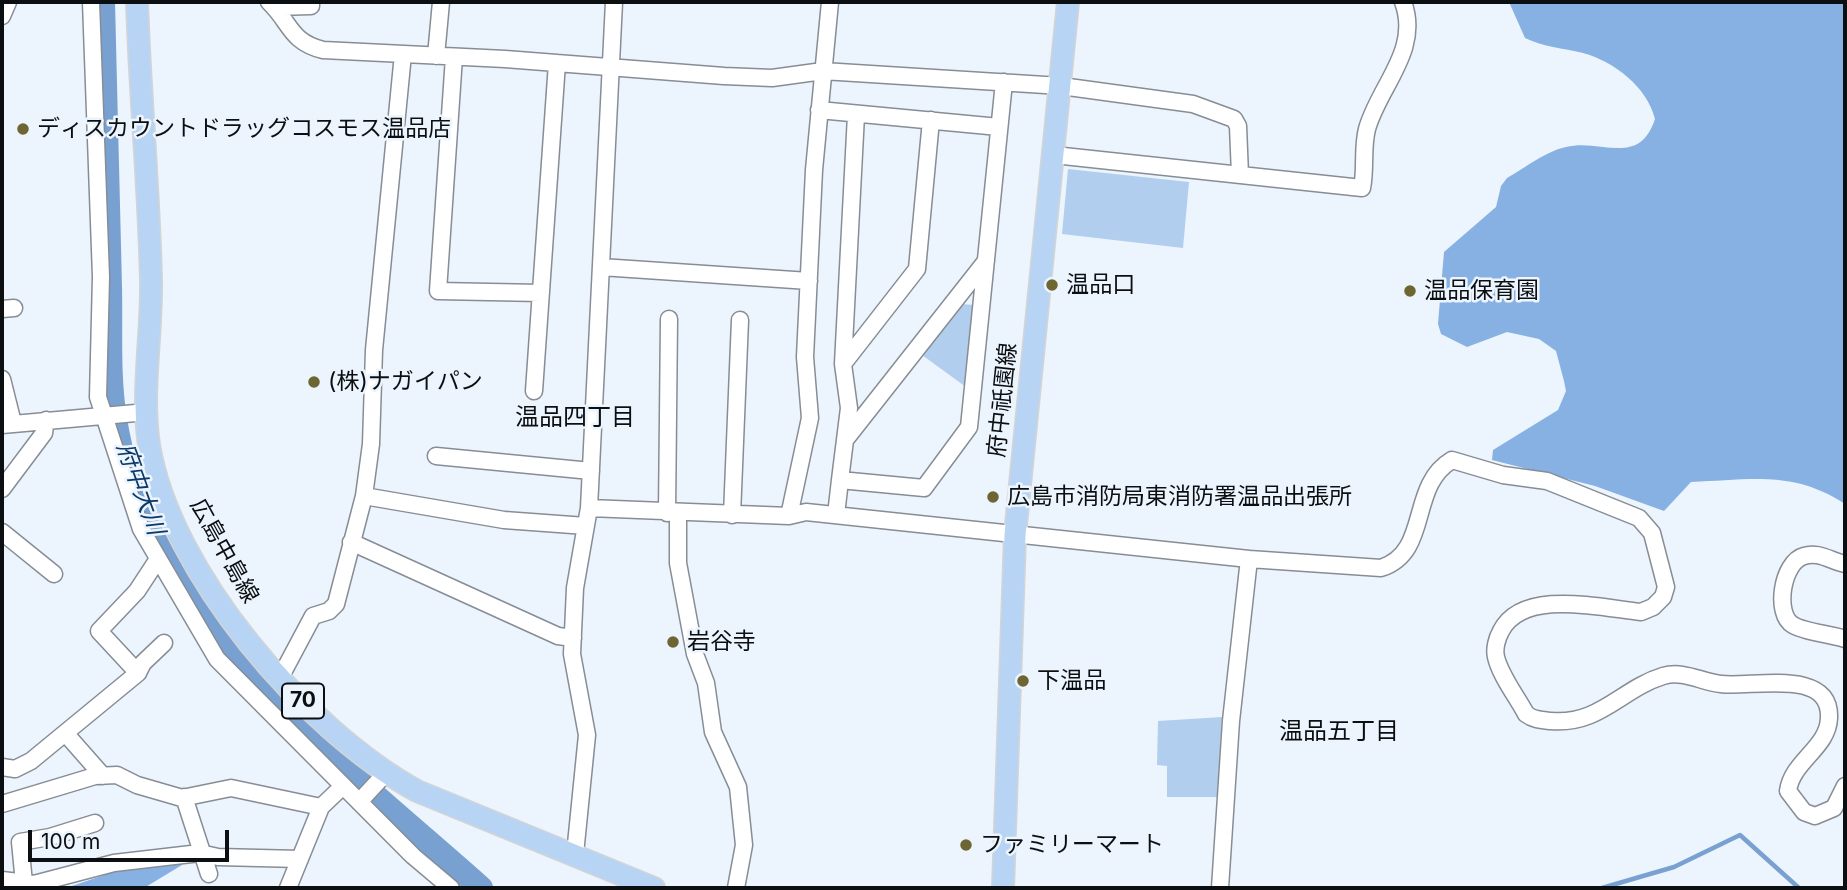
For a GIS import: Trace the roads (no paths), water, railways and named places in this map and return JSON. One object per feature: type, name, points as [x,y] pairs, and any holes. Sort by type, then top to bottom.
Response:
[{"type":"main road","name":"広島中島線","points":[[136,2],[151,284],[147,412],[149,445],[162,494],[181,536],[230,617],[258,656],[359,755],[417,791],[654,888]]},
{"type":"main road","name":"府中祇園線","points":[[1003,888],[1015,535],[1068,2]]},
{"type":"street","points":[[2,16],[8,2]]},
{"type":"street","points":[[91,2],[101,277],[98,397],[141,530],[218,659],[359,802],[451,888]]},
{"type":"street","points":[[272,4],[312,6],[311,2]]},
{"type":"street","points":[[436,56],[441,2]]},
{"type":"street","points":[[575,854],[587,735],[572,654],[575,588],[589,508],[614,2]]},
{"type":"street","points":[[789,516],[810,418],[806,357],[809,281],[819,110],[830,2]]},
{"type":"street","points":[[1054,155],[1362,188],[1367,129],[1405,48],[1407,24],[1403,2]]},
{"type":"street","points":[[272,4],[294,36],[306,46],[323,50],[772,78],[823,71],[1004,82],[1061,86],[1193,104],[1228,114],[1238,126],[1240,175]]},
{"type":"street","points":[[280,678],[313,616],[329,611],[335,604],[363,496],[371,444],[374,349],[403,54]]},
{"type":"street","points":[[454,57],[438,291],[541,293]]},
{"type":"street","points":[[534,391],[557,63]]},
{"type":"street","points":[[841,480],[924,488],[969,427],[1004,82]]},
{"type":"street","points":[[819,110],[999,127]]},
{"type":"street","points":[[836,515],[849,408],[844,364],[856,115]]},
{"type":"street","points":[[844,364],[917,269],[931,120]]},
{"type":"street","points":[[844,442],[986,261]]},
{"type":"street","points":[[601,267],[809,281]]},
{"type":"street","points":[[669,319],[673,514],[678,562],[695,654],[706,683],[713,732],[738,787],[744,845],[736,888]]},
{"type":"street","points":[[732,515],[740,320]]},
{"type":"street","points":[[2,379],[8,424],[147,412]]},
{"type":"street","points":[[2,489],[44,433],[46,420]]},
{"type":"street","points":[[436,456],[591,471]]},
{"type":"street","points":[[589,508],[673,514],[789,516],[806,512],[1250,559],[1381,568],[1395,564],[1407,553],[1431,477],[1452,460],[1503,475],[1547,481],[1639,518],[1651,533],[1666,587],[1653,607],[1641,612],[1541,603],[1524,608],[1506,621],[1497,638],[1496,656],[1526,714],[1533,719],[1579,720],[1662,677],[1684,674],[1720,684],[1797,684],[1814,688],[1828,704],[1829,721],[1821,740],[1790,776],[1788,791],[1804,812],[1815,816],[1834,808],[1845,786]]},
{"type":"street","points":[[363,496],[504,520],[586,526]]},
{"type":"street","points":[[2,532],[54,574]]},
{"type":"street","points":[[351,542],[558,636],[573,638]]},
{"type":"street","points":[[1845,564],[1821,555],[1805,555],[1793,561],[1786,572],[1783,603],[1786,619],[1794,626],[1845,639]]},
{"type":"street","points":[[138,673],[99,631],[136,590],[158,559]]},
{"type":"street","points":[[1220,888],[1231,721],[1250,559]]},
{"type":"street","points":[[2,767],[15,769],[66,734],[138,673],[164,643]]},
{"type":"street","points":[[66,734],[103,776]]},
{"type":"street","points":[[359,802],[386,774]]},
{"type":"street","points":[[2,804],[103,776],[117,775],[137,785],[184,797],[231,788],[321,807]]},
{"type":"street","points":[[288,888],[321,807],[343,786]]},
{"type":"street","points":[[184,797],[209,874]]},
{"type":"street","points":[[24,883],[20,842],[50,837],[95,823]]},
{"type":"street","points":[[2,880],[34,884],[114,863],[200,853],[218,858],[300,859]]},
{"type":"waterway","name":"府中大川","points":[[103,2],[111,386],[115,419],[134,492],[166,560],[207,623],[256,682],[311,737],[481,888]]},
{"type":"waterway","points":[[1602,888],[1674,867],[1740,835],[1799,888]]},
{"type":"place","name":"ディスカウントドラッグコスモス温品店","points":[[23,129]]},
{"type":"place","name":"温品口","points":[[1052,285]]},
{"type":"place","name":"温品保育園","points":[[1410,291]]},
{"type":"place","name":"(株)ナガイパン","points":[[314,382]]},
{"type":"place","name":"広島市消防局東消防署温品出張所","points":[[993,497]]},
{"type":"place","name":"岩谷寺","points":[[673,642]]},
{"type":"place","name":"下温品","points":[[1023,681]]},
{"type":"place","name":"ファミリーマート","points":[[966,845]]},
{"type":"district","name":"温品四丁目","points":[[575,418]]},
{"type":"district","name":"温品五丁目","points":[[1339,732]]}]
